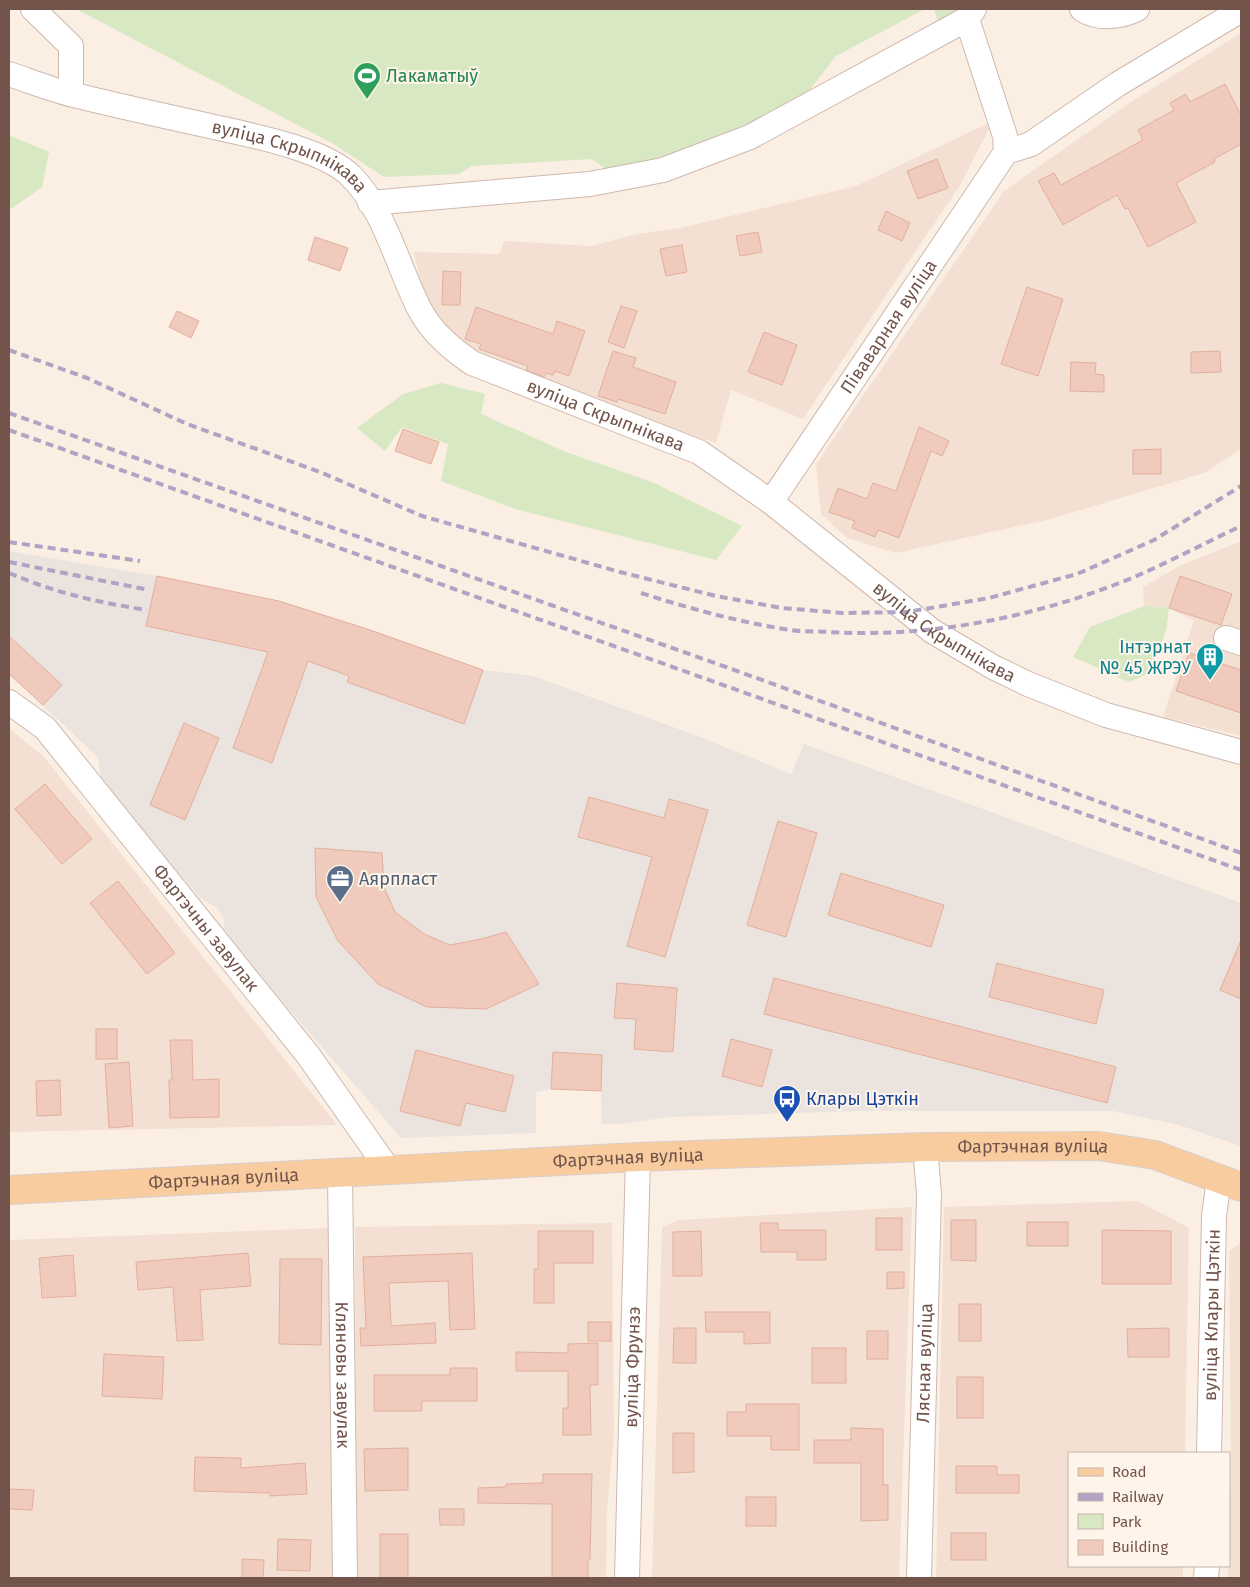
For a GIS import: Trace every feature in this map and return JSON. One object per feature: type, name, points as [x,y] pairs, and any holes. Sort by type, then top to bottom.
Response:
[{"type":"main road","name":"Фартэчная вуліца","points":[[9,1190],[638,1157],[925,1147],[1099,1146],[1154,1155],[1230,1183]]},
{"type":"street","points":[[33,9],[71,46],[71,94]]},
{"type":"street","points":[[1082,9],[1109,17],[1127,14],[1137,9]]},
{"type":"street","points":[[370,203],[590,184],[663,170],[750,137],[970,14],[1005,136],[1006,152],[1031,144],[1118,84],[1241,10]]},
{"type":"street","name":"вуліца Скрыпнікава","points":[[9,74],[71,94],[286,144],[331,163],[350,175],[370,203],[385,230],[420,311],[434,331],[451,348],[472,363],[699,452],[771,502],[932,631],[993,667],[1028,684],[1106,715],[1241,752]]},
{"type":"street","name":"Піваварная вуліца","points":[[771,502],[1006,152]]},
{"type":"street","name":"Фартэчны завулак","points":[[9,702],[46,728],[308,1056],[388,1169]]},
{"type":"street","name":"Лясная вуліца","points":[[919,1578],[929,1194],[925,1147]]},
{"type":"street","name":"вуліца Фрунзэ","points":[[627,1578],[638,1157]]},
{"type":"street","name":"Кляновы завулак","points":[[340,1173],[345,1578]]},
{"type":"street","name":"вуліца Клары Цэткін","points":[[1209,1452],[1214,1216],[1230,1183]]},
{"type":"shaded area","points":[[1241,33],[1241,449],[1204,473],[1051,519],[896,553],[847,538],[821,514],[816,464],[1004,191],[1134,100]]},
{"type":"shaded area","points":[[993,121],[959,187],[803,419],[731,390],[716,443],[599,404],[458,345],[424,298],[414,252],[499,254],[504,241],[592,246],[637,234],[680,228],[856,186]]},
{"type":"shaded area","points":[[1241,541],[1241,736],[1163,717],[1194,621],[1169,608],[1144,606],[1143,587],[1181,565]]},
{"type":"shaded area","points":[[9,551],[157,576],[279,601],[366,628],[483,670],[533,676],[695,735],[791,774],[804,744],[1241,903],[1241,1146],[1179,1125],[1113,1111],[861,1111],[670,1117],[620,1124],[602,1124],[601,1091],[551,1089],[536,1092],[536,1133],[401,1138],[281,1000],[224,929],[224,918],[218,909],[200,898],[101,780],[98,757],[9,674]]},
{"type":"shaded area","points":[[9,728],[43,756],[337,1125],[9,1132]]},
{"type":"shaded area","points":[[1138,1201],[1189,1228],[1185,1452],[1068,1452],[1068,1567],[1183,1567],[1183,1578],[936,1578],[944,1207]]},
{"type":"shaded area","points":[[912,1207],[899,1578],[652,1578],[662,1227],[678,1220]]},
{"type":"shaded area","points":[[612,1223],[614,1434],[607,1510],[606,1578],[356,1578],[355,1227]]},
{"type":"shaded area","points":[[328,1228],[335,1578],[9,1578],[9,1240]]},
{"type":"shaded area","points":[[1241,1243],[1241,1578],[1228,1578],[1228,1567],[1230,1567],[1231,1462],[1229,1251]]},
{"type":"green space","points":[[76,9],[923,10],[836,56],[802,100],[718,142],[609,171],[592,159],[472,166],[459,174],[384,177],[332,143]]},
{"type":"green space","points":[[934,9],[961,9],[949,17],[938,21]]},
{"type":"green space","points":[[9,135],[49,152],[42,187],[11,209],[9,207]]},
{"type":"green space","points":[[441,383],[485,394],[481,414],[566,452],[652,482],[742,526],[716,560],[515,509],[441,481],[448,444],[402,427],[385,451],[357,428],[403,394]]},
{"type":"green space","points":[[1144,606],[1169,608],[1166,631],[1150,673],[1129,682],[1073,657],[1090,627]]},
{"type":"building","points":[[1225,84],[1241,115],[1241,144],[1214,159],[1215,162],[1176,183],[1196,222],[1148,247],[1128,208],[1125,209],[1117,195],[1063,225],[1038,181],[1054,173],[1061,185],[1143,140],[1138,130],[1174,110],[1170,103],[1186,94],[1190,102]]},
{"type":"building","points":[[937,159],[948,188],[918,199],[907,171]]},
{"type":"building","points":[[886,211],[910,223],[902,241],[878,230]]},
{"type":"building","points":[[758,232],[762,252],[740,256],[736,236]]},
{"type":"building","points":[[315,237],[348,248],[340,271],[308,260]]},
{"type":"building","points":[[682,245],[687,272],[666,276],[660,249]]},
{"type":"building","points":[[443,271],[461,272],[460,305],[442,305]]},
{"type":"building","points":[[1027,287],[1063,299],[1038,376],[1001,364]]},
{"type":"building","points":[[621,306],[637,311],[624,348],[608,342]]},
{"type":"building","points":[[476,307],[553,334],[557,321],[585,331],[569,376],[555,371],[553,375],[546,373],[544,377],[526,370],[528,366],[479,349],[481,344],[465,339]]},
{"type":"building","points":[[177,311],[199,321],[191,338],[169,327]]},
{"type":"building","points":[[764,332],[797,345],[782,385],[748,372]]},
{"type":"building","points":[[613,351],[636,358],[633,367],[676,382],[665,414],[618,399],[617,402],[598,396]]},
{"type":"building","points":[[1220,351],[1221,372],[1191,373],[1191,352]]},
{"type":"building","points":[[1071,362],[1096,363],[1095,374],[1104,375],[1104,392],[1070,391]]},
{"type":"building","points":[[919,427],[949,441],[942,456],[931,451],[899,538],[878,530],[875,537],[852,528],[855,521],[829,512],[838,488],[867,499],[873,483],[896,491]]},
{"type":"building","points":[[403,429],[439,442],[431,464],[395,451]]},
{"type":"building","points":[[1161,449],[1161,474],[1133,474],[1133,450]]},
{"type":"building","points":[[157,576],[279,601],[367,629],[483,670],[464,724],[347,682],[349,676],[308,661],[272,763],[233,748],[268,652],[146,626]]},
{"type":"building","points":[[1180,576],[1232,594],[1221,625],[1169,608]]},
{"type":"building","points":[[9,636],[62,685],[43,705],[9,674]]},
{"type":"building","name":"Інтэрнат № 45 ЖРЭУ","points":[[1189,653],[1241,670],[1241,713],[1176,691]]},
{"type":"building","points":[[184,723],[219,738],[185,820],[150,805]]},
{"type":"building","points":[[45,784],[92,839],[62,864],[15,809]]},
{"type":"building","points":[[589,797],[664,818],[669,799],[708,810],[665,957],[627,946],[652,857],[578,837]]},
{"type":"building","points":[[778,821],[817,833],[786,937],[747,925]]},
{"type":"building","points":[[315,848],[382,853],[384,887],[395,912],[424,934],[450,945],[506,932],[539,984],[486,1009],[427,1007],[378,984],[338,941],[316,897]]},
{"type":"building","points":[[841,873],[944,905],[931,947],[828,915]]},
{"type":"building","points":[[118,881],[175,953],[147,974],[90,903]]},
{"type":"building","points":[[1241,940],[1241,999],[1220,990]]},
{"type":"building","points":[[997,963],[1104,990],[1096,1024],[989,997]]},
{"type":"building","points":[[774,978],[1116,1067],[1107,1103],[764,1014]]},
{"type":"building","points":[[617,983],[677,988],[673,1052],[634,1049],[636,1019],[614,1018]]},
{"type":"building","points":[[96,1029],[117,1029],[117,1059],[96,1059]]},
{"type":"building","points":[[731,1039],[772,1050],[762,1087],[722,1076]]},
{"type":"building","points":[[170,1040],[192,1040],[193,1080],[219,1079],[219,1117],[170,1118],[169,1080],[172,1080]]},
{"type":"building","points":[[416,1050],[514,1076],[505,1112],[466,1103],[460,1126],[400,1111]]},
{"type":"building","points":[[553,1052],[602,1055],[601,1091],[551,1089]]},
{"type":"building","points":[[129,1062],[133,1126],[109,1128],[105,1064]]},
{"type":"building","points":[[60,1080],[61,1115],[37,1116],[36,1081]]},
{"type":"building","points":[[876,1218],[902,1218],[902,1250],[876,1250]]},
{"type":"building","points":[[951,1220],[976,1220],[976,1261],[951,1260]]},
{"type":"building","points":[[1027,1222],[1068,1222],[1068,1246],[1027,1246]]},
{"type":"building","points":[[760,1223],[778,1223],[778,1230],[826,1230],[826,1260],[797,1260],[797,1252],[761,1252]]},
{"type":"building","points":[[1102,1230],[1171,1231],[1171,1284],[1102,1284]]},
{"type":"building","points":[[538,1231],[593,1231],[593,1263],[554,1263],[554,1303],[534,1303],[534,1269],[538,1269]]},
{"type":"building","points":[[701,1231],[702,1276],[673,1276],[673,1232]]},
{"type":"building","points":[[248,1253],[251,1286],[200,1290],[203,1340],[177,1341],[173,1287],[138,1290],[136,1262]]},
{"type":"building","points":[[472,1253],[475,1329],[450,1330],[448,1281],[389,1283],[391,1326],[435,1323],[436,1343],[361,1346],[360,1328],[366,1328],[363,1257]]},
{"type":"building","points":[[73,1255],[76,1296],[42,1298],[39,1258]]},
{"type":"building","points":[[280,1259],[322,1259],[321,1345],[279,1344]]},
{"type":"building","points":[[887,1272],[904,1272],[904,1288],[887,1289]]},
{"type":"building","points":[[959,1304],[981,1304],[981,1341],[959,1341]]},
{"type":"building","points":[[705,1312],[770,1312],[770,1343],[744,1344],[744,1332],[706,1332]]},
{"type":"building","points":[[588,1322],[611,1322],[611,1341],[588,1341]]},
{"type":"building","points":[[674,1328],[696,1328],[696,1363],[673,1363]]},
{"type":"building","points":[[1169,1328],[1169,1357],[1128,1357],[1127,1329]]},
{"type":"building","points":[[867,1331],[888,1331],[888,1359],[867,1359]]},
{"type":"building","points":[[598,1343],[598,1385],[590,1385],[591,1435],[563,1435],[563,1408],[568,1408],[568,1371],[516,1371],[516,1352],[568,1353],[568,1344]]},
{"type":"building","points":[[812,1348],[846,1348],[846,1383],[812,1383]]},
{"type":"building","points":[[104,1354],[164,1357],[162,1399],[102,1396]]},
{"type":"building","points":[[450,1368],[477,1368],[477,1401],[422,1401],[422,1411],[374,1411],[374,1375],[450,1375]]},
{"type":"building","points":[[957,1377],[983,1377],[983,1418],[957,1418]]},
{"type":"building","points":[[746,1404],[799,1404],[799,1450],[771,1450],[771,1436],[727,1436],[727,1412],[746,1412]]},
{"type":"building","points":[[851,1428],[883,1429],[883,1485],[888,1485],[888,1520],[861,1521],[861,1463],[814,1463],[814,1440],[851,1440]]},
{"type":"building","points":[[673,1433],[694,1433],[694,1472],[673,1473]]},
{"type":"building","points":[[408,1448],[408,1490],[365,1491],[364,1449]]},
{"type":"building","points":[[195,1457],[241,1458],[241,1468],[305,1463],[307,1494],[270,1496],[270,1493],[194,1491]]},
{"type":"building","points":[[956,1466],[997,1466],[997,1475],[1019,1475],[1019,1493],[956,1493]]},
{"type":"building","points":[[543,1474],[592,1474],[588,1578],[552,1578],[552,1504],[478,1503],[478,1488],[506,1487],[506,1484],[543,1483]]},
{"type":"building","points":[[9,1489],[34,1490],[32,1510],[9,1509]]},
{"type":"building","points":[[746,1497],[776,1497],[776,1526],[746,1526]]},
{"type":"building","points":[[439,1509],[464,1509],[464,1525],[440,1525]]},
{"type":"building","points":[[951,1533],[986,1533],[986,1560],[951,1560]]},
{"type":"building","points":[[380,1534],[408,1534],[408,1578],[380,1578]]},
{"type":"building","points":[[278,1539],[311,1540],[310,1571],[277,1570]]},
{"type":"building","points":[[242,1559],[264,1560],[263,1578],[242,1578]]},
{"type":"railway","points":[[9,350],[87,378],[187,424],[320,472],[422,516],[620,572],[716,596],[782,608],[843,613],[907,612],[989,598],[1077,574],[1154,540],[1241,486]]},
{"type":"railway","points":[[9,413],[726,667],[1241,853]]},
{"type":"railway","points":[[9,430],[1241,870]]},
{"type":"railway","points":[[641,593],[730,618],[795,631],[868,633],[945,628],[1021,614],[1096,592],[1146,572],[1241,526]]},
{"type":"railway","points":[[9,542],[140,561]]},
{"type":"railway","points":[[9,562],[149,590]]},
{"type":"railway","points":[[9,573],[76,596],[147,610]]},
{"type":"place","name":"Лакаматыў","points":[[367,100]]},
{"type":"place","name":"Інтэрнат № 45 ЖРЭУ","points":[[1210,681]]},
{"type":"place","name":"Аярпласт","points":[[340,903]]},
{"type":"place","name":"Клары Цэткін","points":[[787,1123]]}]
